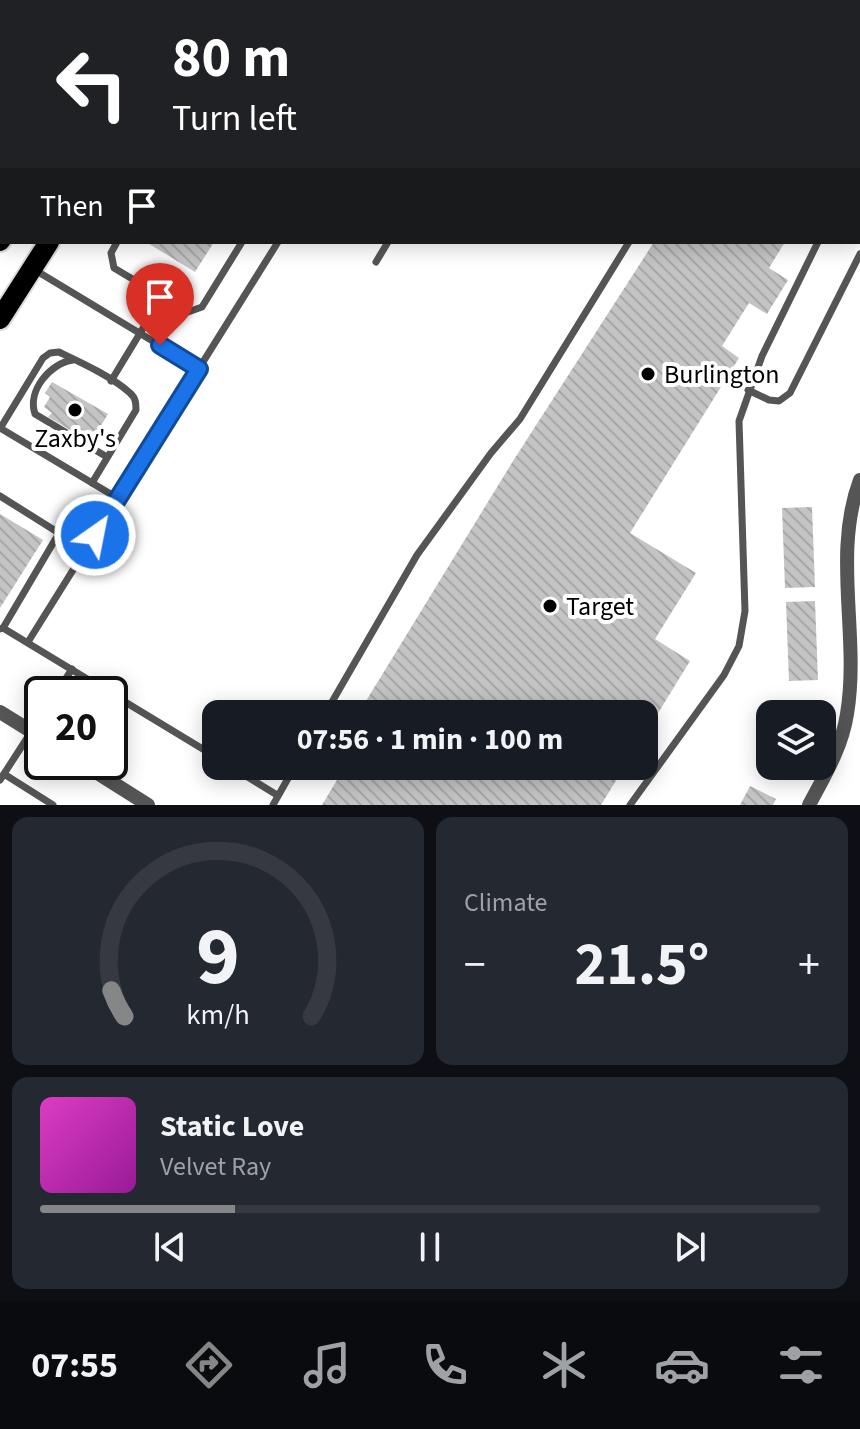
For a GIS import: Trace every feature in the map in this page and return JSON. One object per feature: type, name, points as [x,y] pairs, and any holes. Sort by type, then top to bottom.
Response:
[{"type":"main road","points":[[0,319],[48,244]]},
{"type":"street","points":[[809,805],[841,743],[848,712],[849,515],[860,480]]},
{"type":"street","points":[[0,712],[24,727]]},
{"type":"street","points":[[108,780],[148,805]]},
{"type":"lane","points":[[116,244],[111,253],[114,268],[188,312],[202,307],[241,244]]},
{"type":"lane","points":[[28,642],[277,244]]},
{"type":"lane","points":[[376,262],[387,244]]},
{"type":"lane","points":[[333,700],[417,555],[491,453],[520,419],[628,244]]},
{"type":"lane","points":[[630,805],[724,675],[739,646],[745,611],[739,421],[748,390],[817,244]]},
{"type":"lane","points":[[748,390],[769,400],[779,401],[790,393],[860,254]]},
{"type":"lane","points":[[33,269],[199,369]]},
{"type":"lane","points":[[111,381],[162,297]]},
{"type":"lane","points":[[92,483],[136,410],[136,401],[132,394],[75,360],[59,352],[50,353],[43,358],[0,428],[92,483],[119,499]]},
{"type":"lane","points":[[75,360],[61,361],[52,367],[34,394],[31,405],[35,414],[107,457]]},
{"type":"lane","points":[[0,496],[86,550]]},
{"type":"lane","points":[[59,533],[2,629],[202,748]]},
{"type":"lane","points":[[68,676],[72,669]]},
{"type":"lane","points":[[24,751],[2,777],[53,805]]},
{"type":"lane","points":[[253,780],[277,795]]},
{"type":"lane","points":[[273,805],[286,780]]},
{"type":"building","points":[[149,244],[213,244],[195,272]]},
{"type":"building","points":[[653,244],[784,244],[769,268],[788,280],[767,314],[749,303],[722,346],[739,358],[630,533],[696,573],[655,639],[690,661],[658,713],[658,700],[367,700],[513,461]]},
{"type":"building","name":"Zaxby's","points":[[52,382],[108,414],[91,442],[48,417],[52,413],[44,407],[50,397],[45,393]]},
{"type":"building","points":[[812,507],[815,587],[785,588],[782,508]]},
{"type":"building","points":[[0,514],[43,540],[0,608]]},
{"type":"building","points":[[815,601],[818,680],[789,681],[786,602]]},
{"type":"building","points":[[337,780],[616,780],[601,805],[322,805]]},
{"type":"building","points":[[750,786],[776,799],[773,805],[740,805]]},
{"type":"place","name":"Burlington","points":[[648,374]]},
{"type":"place","name":"Zaxby's","points":[[75,410]]},
{"type":"place","name":"Target","points":[[550,606]]},
{"type":"route","points":[[95,535],[199,369],[160,345]]}]
